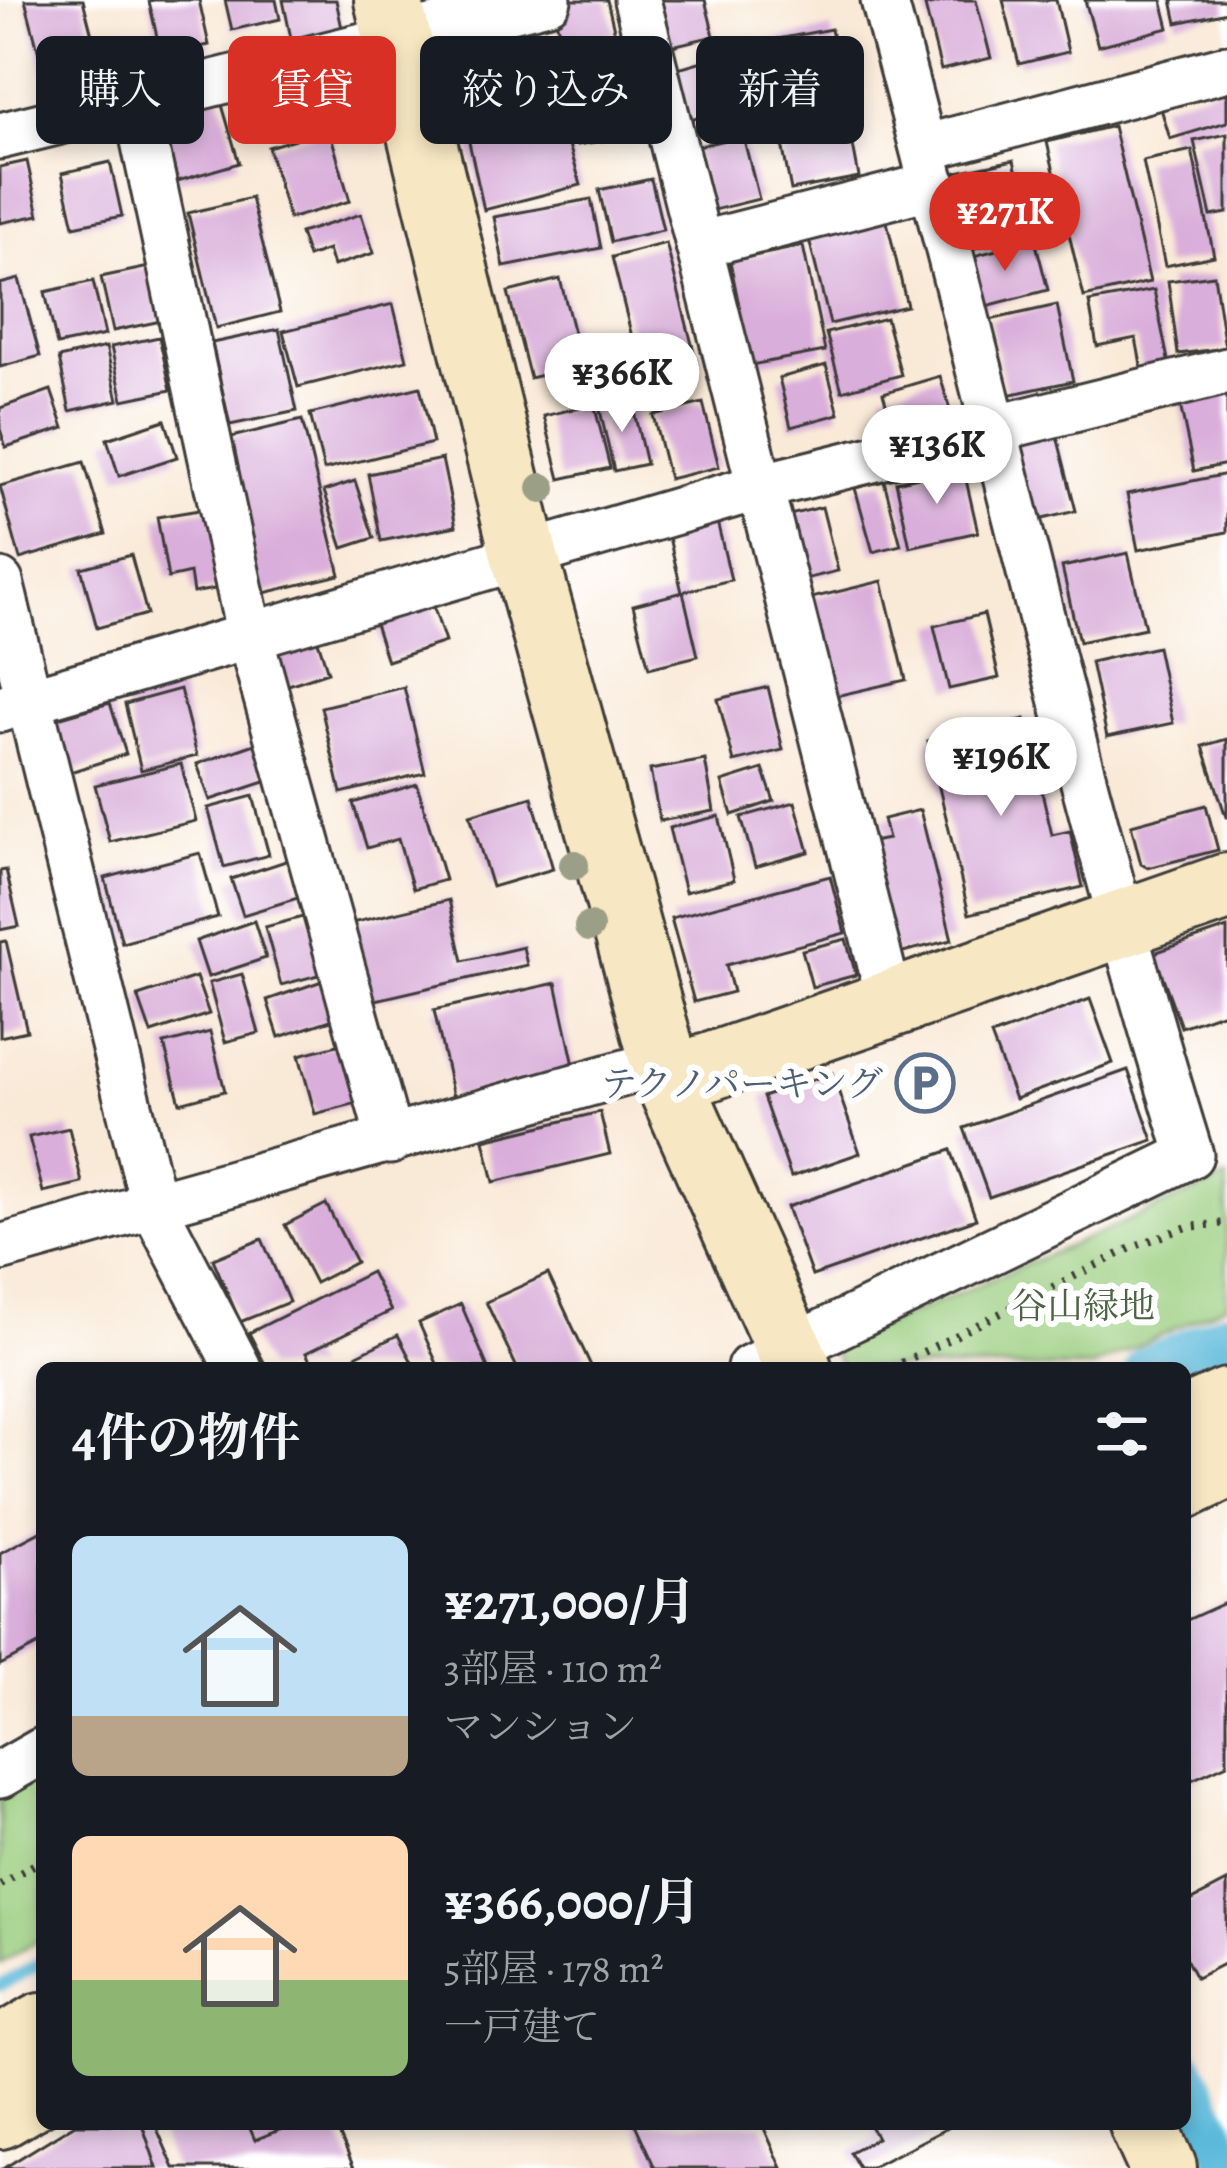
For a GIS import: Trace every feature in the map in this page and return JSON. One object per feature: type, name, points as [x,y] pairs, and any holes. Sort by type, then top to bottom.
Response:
[{"type":"street","points":[[204,81],[392,19],[548,0]]},
{"type":"street","points":[[638,0],[891,1005]]},
{"type":"street","points":[[392,19],[524,554],[667,1072],[779,1361],[1190,1155],[1120,925],[884,0]]},
{"type":"street","points":[[699,245],[1227,68]]},
{"type":"street","points":[[0,136],[36,127]]},
{"type":"street","points":[[145,144],[250,638],[390,1141]]},
{"type":"street","points":[[14,705],[759,488],[1227,371]]},
{"type":"street","points":[[0,582],[14,705],[154,1207],[235,1362]]},
{"type":"street","points":[[0,1248],[390,1141],[667,1072],[891,1005],[1227,887]]},
{"type":"street","points":[[1191,1418],[1227,1402]]},
{"type":"street","points":[[1191,1482],[1227,1465]]},
{"type":"street","points":[[0,1775],[36,1754]]},
{"type":"street","points":[[0,2051],[36,2030]]},
{"type":"street","points":[[0,2115],[36,2094]]},
{"type":"street","points":[[1146,2130],[1163,2168]]},
{"type":"path","points":[[903,1362],[1135,1246],[1186,1227],[1227,1223]]},
{"type":"path","points":[[0,1885],[36,1864]]},
{"type":"green space","name":"谷山緑地","points":[[1227,1178],[1227,1304],[1104,1362],[839,1362],[831,1348]]},
{"type":"green space","points":[[36,1776],[36,1942],[0,1964],[0,1797]]},
{"type":"building","points":[[25,0],[83,0],[92,36],[36,36],[36,42]]},
{"type":"building","points":[[199,0],[209,45],[204,46],[204,36],[157,36],[149,1]]},
{"type":"building","points":[[225,0],[276,0],[280,19],[232,30]]},
{"type":"building","points":[[283,0],[336,0],[343,33],[291,36]]},
{"type":"building","points":[[607,0],[615,34],[560,36],[552,5]]},
{"type":"building","points":[[653,0],[705,0],[714,36],[696,36],[696,40],[672,46],[672,36],[661,36]]},
{"type":"building","points":[[976,0],[991,58],[941,70],[925,6]]},
{"type":"building","points":[[1003,0],[1056,0],[1068,52],[1019,64]]},
{"type":"building","points":[[1085,0],[1162,0],[1169,28],[1098,46]]},
{"type":"building","points":[[1172,0],[1225,0],[1227,12],[1177,23]]},
{"type":"building","points":[[831,29],[832,36],[794,36]]},
{"type":"building","points":[[696,63],[696,118],[678,124],[672,106],[672,70]]},
{"type":"building","points":[[1227,85],[1227,122],[1170,139],[1160,105]]},
{"type":"building","points":[[218,91],[228,144],[233,144],[239,163],[178,181],[167,144],[204,144],[204,95]]},
{"type":"building","points":[[1113,126],[1150,282],[1084,297],[1047,142]]},
{"type":"building","points":[[1227,134],[1227,213],[1211,216],[1194,141]]},
{"type":"building","points":[[333,144],[350,201],[289,219],[268,147]]},
{"type":"building","points":[[469,144],[569,144],[581,185],[484,210]]},
{"type":"building","points":[[745,144],[759,199],[710,211],[694,147]]},
{"type":"building","points":[[782,144],[853,144],[859,177],[791,190]]},
{"type":"building","points":[[1192,150],[1214,256],[1165,266],[1143,161]]},
{"type":"building","points":[[1014,160],[1031,236],[965,250],[948,174]]},
{"type":"building","points":[[27,161],[39,215],[0,223],[0,167]]},
{"type":"building","points":[[110,162],[122,216],[74,226],[62,173]]},
{"type":"building","points":[[651,179],[663,230],[611,242],[599,190]]},
{"type":"building","points":[[251,198],[280,312],[216,328],[188,213]]},
{"type":"building","points":[[591,199],[601,248],[504,267],[494,217]]},
{"type":"building","points":[[884,209],[907,306],[830,324],[806,227]]},
{"type":"building","points":[[361,214],[374,253],[333,266],[328,250],[308,257],[300,233]]},
{"type":"building","points":[[1035,240],[1048,290],[975,309],[962,259]]},
{"type":"building","points":[[666,243],[697,364],[642,377],[612,257]]},
{"type":"building","points":[[803,246],[825,351],[751,365],[730,261]]},
{"type":"building","points":[[149,267],[161,321],[113,331],[101,277]]},
{"type":"building","points":[[1214,275],[1225,348],[1178,354],[1168,281]]},
{"type":"building","points":[[19,279],[40,356],[0,367],[0,284]]},
{"type":"building","points":[[560,279],[582,365],[530,378],[508,292]]},
{"type":"building","points":[[93,281],[105,335],[57,345],[45,292]]},
{"type":"building","points":[[1154,290],[1169,365],[1142,370],[1136,338],[1097,346],[1089,302]]},
{"type":"building","points":[[393,304],[407,360],[298,387],[283,331]]},
{"type":"building","points":[[1057,305],[1073,381],[1007,395],[990,320]]},
{"type":"building","points":[[886,318],[901,375],[842,391],[826,333]]},
{"type":"building","points":[[279,329],[297,411],[230,425],[212,343]]},
{"type":"building","points":[[159,337],[171,390],[123,400],[111,347]]},
{"type":"building","points":[[106,347],[118,400],[70,411],[59,358]]},
{"type":"building","points":[[826,365],[839,414],[791,427],[779,378]]},
{"type":"building","points":[[940,376],[951,413],[894,430],[883,393]]},
{"type":"building","points":[[1227,385],[1227,464],[1194,471],[1178,395]]},
{"type":"building","points":[[420,387],[433,443],[324,470],[310,414]]},
{"type":"building","points":[[51,390],[64,428],[6,447],[0,408]]},
{"type":"building","points":[[631,399],[646,464],[614,471],[599,406]]},
{"type":"building","points":[[703,403],[719,467],[669,479],[653,415]]},
{"type":"building","points":[[594,404],[610,468],[560,479],[544,416]]},
{"type":"building","points":[[165,420],[177,457],[119,476],[107,439]]},
{"type":"building","points":[[302,420],[340,575],[260,594],[223,439]]},
{"type":"building","points":[[1053,420],[1076,511],[1030,522],[1007,432]]},
{"type":"building","points":[[442,459],[456,526],[381,541],[368,474]]},
{"type":"building","points":[[84,462],[106,534],[20,559],[0,486]]},
{"type":"building","points":[[963,467],[978,532],[910,547],[896,482]]},
{"type":"building","points":[[1227,474],[1227,532],[1138,550],[1127,494]]},
{"type":"building","points":[[355,481],[374,538],[343,548],[324,491]]},
{"type":"building","points":[[884,481],[901,545],[873,552],[855,488]]},
{"type":"building","points":[[822,507],[838,571],[789,583],[773,519]]},
{"type":"building","points":[[211,508],[225,587],[193,593],[190,573],[168,578],[157,517]]},
{"type":"building","points":[[716,517],[731,580],[682,592],[667,529]]},
{"type":"building","points":[[1128,553],[1145,628],[1079,642],[1062,567]]},
{"type":"building","points":[[131,555],[147,614],[97,628],[81,568]]},
{"type":"building","points":[[882,581],[906,680],[827,698],[803,600]]},
{"type":"building","points":[[683,592],[698,656],[649,668],[633,605]]},
{"type":"building","points":[[433,605],[445,642],[387,661],[375,624]]},
{"type":"building","points":[[984,614],[999,678],[949,689],[934,626]]},
{"type":"building","points":[[316,635],[328,672],[270,691],[258,654]]},
{"type":"building","points":[[1157,647],[1173,723],[1107,737],[1091,662]]},
{"type":"building","points":[[404,687],[425,773],[341,793],[321,707]]},
{"type":"building","points":[[768,687],[783,750],[734,762],[718,699]]},
{"type":"building","points":[[180,689],[197,756],[141,770],[125,704]]},
{"type":"building","points":[[110,703],[126,754],[67,773],[51,720]]},
{"type":"building","points":[[1025,719],[1052,835],[1070,831],[1083,887],[969,914],[928,741]]},
{"type":"building","points":[[1227,739],[1227,817],[1226,817],[1203,746]]},
{"type":"building","points":[[255,744],[268,781],[210,800],[197,764]]},
{"type":"building","points":[[705,760],[714,811],[660,821],[650,770]]},
{"type":"building","points":[[181,764],[196,821],[110,842],[95,785]]},
{"type":"building","points":[[763,769],[774,801],[732,815],[722,782]]},
{"type":"building","points":[[417,784],[445,880],[413,889],[398,839],[367,848],[353,803]]},
{"type":"building","points":[[253,796],[269,855],[224,867],[208,808]]},
{"type":"building","points":[[532,797],[553,869],[492,887],[470,815]]},
{"type":"building","points":[[795,802],[809,852],[755,867],[741,817]]},
{"type":"building","points":[[1206,805],[1218,850],[1148,868],[1141,864],[1131,825]]},
{"type":"building","points":[[920,810],[952,940],[895,954],[867,843],[888,839],[883,819]]},
{"type":"building","points":[[719,816],[734,880],[685,892],[669,828]]},
{"type":"building","points":[[200,853],[218,917],[122,943],[105,878]]},
{"type":"building","points":[[289,860],[301,897],[243,915],[231,879]]},
{"type":"building","points":[[6,870],[19,926],[0,930],[0,871]]},
{"type":"building","points":[[830,876],[845,933],[726,965],[733,992],[694,1002],[671,918]]},
{"type":"building","points":[[449,900],[463,961],[523,947],[527,965],[363,1003],[343,925]]},
{"type":"building","points":[[310,915],[326,973],[281,985],[265,927]]},
{"type":"building","points":[[254,921],[266,958],[208,977],[196,941]]},
{"type":"building","points":[[1227,928],[1227,1011],[1181,1027],[1154,953]]},
{"type":"building","points":[[846,939],[856,975],[812,987],[802,950]]},
{"type":"building","points":[[6,941],[27,1031],[0,1037],[0,942]]},
{"type":"building","points":[[242,974],[259,1033],[225,1042],[209,983]]},
{"type":"building","points":[[196,977],[209,1014],[151,1033],[138,996]]},
{"type":"building","points":[[325,980],[337,1018],[279,1037],[267,1000]]},
{"type":"building","points":[[556,983],[575,1070],[453,1097],[434,1010]]},
{"type":"building","points":[[1090,999],[1113,1063],[1015,1099],[991,1036]]},
{"type":"building","points":[[210,1032],[225,1091],[180,1103],[164,1044]]},
{"type":"building","points":[[345,1043],[361,1102],[315,1114],[299,1055]]},
{"type":"building","points":[[1128,1070],[1153,1140],[989,1197],[964,1128]]},
{"type":"building","points":[[832,1073],[860,1153],[791,1177],[763,1097]]},
{"type":"building","points":[[600,1112],[610,1154],[494,1182],[484,1140]]},
{"type":"building","points":[[69,1128],[82,1183],[43,1192],[29,1137]]},
{"type":"building","points":[[951,1150],[976,1219],[812,1276],[787,1207]]},
{"type":"building","points":[[326,1204],[356,1262],[315,1283],[285,1225]]},
{"type":"building","points":[[262,1239],[289,1302],[240,1322],[213,1259]]},
{"type":"building","points":[[371,1272],[391,1311],[306,1353],[311,1362],[264,1362],[249,1333]]},
{"type":"building","points":[[548,1274],[589,1362],[514,1362],[486,1302]]},
{"type":"building","points":[[461,1304],[485,1362],[436,1362],[419,1323]]},
{"type":"building","points":[[398,1335],[412,1362],[343,1362]]},
{"type":"building","points":[[36,1534],[36,1646],[0,1665],[0,1553]]},
{"type":"building","points":[[1227,1602],[1227,1764],[1191,1780],[1191,1618]]},
{"type":"building","points":[[1227,1882],[1227,1962],[1196,1978],[1191,1968],[1191,1901]]},
{"type":"building","points":[[65,2130],[144,2130],[157,2168],[4,2168]]},
{"type":"building","points":[[158,2130],[251,2130],[255,2140],[279,2130],[338,2130],[354,2168],[174,2168]]},
{"type":"building","points":[[638,2130],[765,2130],[782,2168],[655,2168]]},
{"type":"building","points":[[872,2130],[943,2130],[870,2168],[859,2168],[850,2152],[877,2138]]},
{"type":"waterway","points":[[1160,1362],[1227,1332]]},
{"type":"waterway","points":[[0,1986],[36,1965]]},
{"type":"waterway","points":[[1191,2082],[1227,2159]]},
{"type":"place","name":"テクノパーキング","points":[[925,1083]]}]
